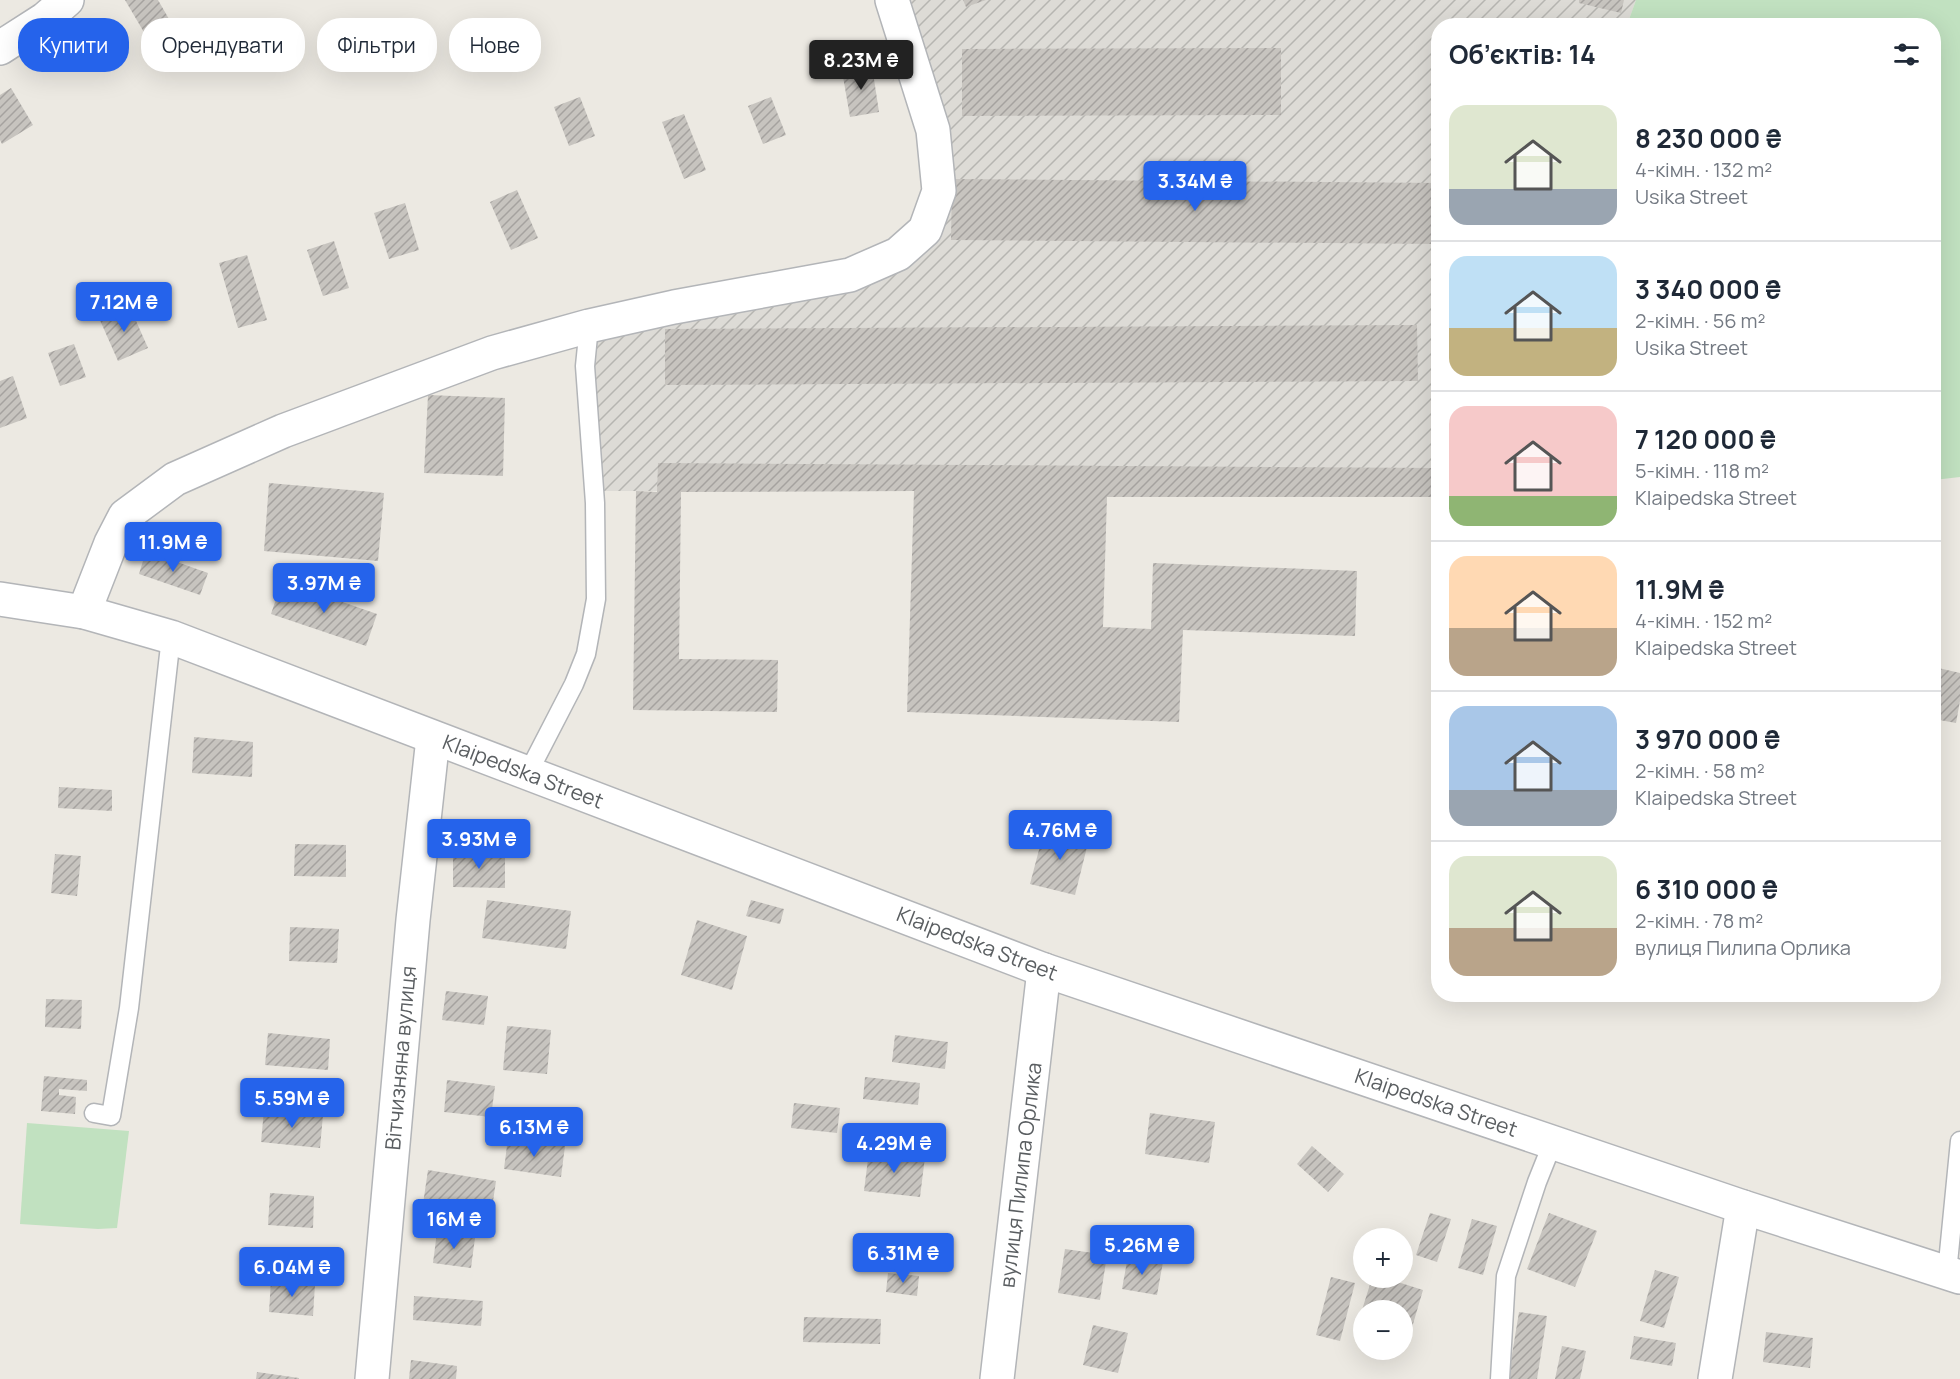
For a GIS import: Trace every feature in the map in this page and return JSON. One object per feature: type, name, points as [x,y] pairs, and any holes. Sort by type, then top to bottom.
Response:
[{"type":"street","points":[[0,48],[45,19],[67,0]]},
{"type":"street","points":[[84,612],[111,543],[125,516],[174,479],[283,431],[492,353],[588,326],[674,307],[850,274],[898,254],[925,230],[939,191],[933,130],[892,0]]},
{"type":"street","name":"Klaipedska Street","points":[[0,600],[84,612],[171,637],[1044,970],[1743,1207],[1954,1275]]},
{"type":"street","name":"Вітчизняна вулиця","points":[[372,1379],[413,920],[433,738]]},
{"type":"street","name":"вулиця Пилипа Орлика","points":[[997,1379],[1044,970]]},
{"type":"street","points":[[1715,1379],[1743,1207]]},
{"type":"lane","points":[[528,773],[574,684],[586,654],[596,599],[595,503],[585,366],[588,326]]},
{"type":"lane","points":[[94,1113],[111,1116],[129,1008],[171,637]]},
{"type":"lane","points":[[1954,1275],[1960,1141]]},
{"type":"lane","points":[[1500,1379],[1506,1276],[1537,1182],[1553,1142]]},
{"type":"shaded area","points":[[892,0],[1636,0],[1630,18],[1431,18],[1431,497],[1107,497],[914,491],[588,491],[590,328],[890,274],[913,263],[927,248],[936,232]]},
{"type":"green space","points":[[1636,0],[1960,0],[1960,477],[1941,479],[1941,18],[1630,18]]},
{"type":"green space","points":[[27,1123],[129,1131],[117,1228],[20,1224]]},
{"type":"building","points":[[125,0],[158,0],[168,18],[141,18],[141,27]]},
{"type":"building","points":[[963,0],[986,0],[966,7]]},
{"type":"building","points":[[1579,0],[1624,0],[1621,13],[1579,3]]},
{"type":"building","points":[[1281,48],[1281,115],[962,116],[962,49]]},
{"type":"building","points":[[872,66],[879,112],[850,117],[842,71]]},
{"type":"building","points":[[11,88],[33,125],[2,144],[0,140],[0,95]]},
{"type":"building","points":[[580,97],[595,136],[569,146],[554,107]]},
{"type":"building","points":[[771,97],[786,135],[763,144],[748,106]]},
{"type":"building","points":[[684,114],[706,170],[684,179],[662,122]]},
{"type":"building","points":[[952,179],[1431,183],[1431,244],[951,240]]},
{"type":"building","points":[[517,190],[538,238],[511,250],[490,202]]},
{"type":"building","points":[[405,203],[419,250],[389,259],[374,213]]},
{"type":"building","points":[[334,241],[349,288],[323,296],[307,250]]},
{"type":"building","points":[[247,255],[267,320],[238,328],[219,263]]},
{"type":"building","points":[[129,305],[148,348],[118,361],[99,318]]},
{"type":"building","points":[[1417,325],[1418,381],[665,385],[665,329]]},
{"type":"building","points":[[74,344],[86,377],[60,386],[48,353]]},
{"type":"building","points":[[13,376],[27,418],[0,428],[0,381]]},
{"type":"building","points":[[428,395],[505,398],[503,476],[424,473]]},
{"type":"building","points":[[658,463],[1431,468],[1431,497],[1107,497],[1103,627],[1151,629],[1153,563],[1357,571],[1355,636],[1183,630],[1179,722],[907,712],[914,491],[681,492],[679,659],[778,660],[777,712],[633,710],[636,491],[657,492]]},
{"type":"building","points":[[269,483],[384,493],[378,561],[264,551]]},
{"type":"building","points":[[146,551],[208,573],[200,595],[139,574]]},
{"type":"building","points":[[282,581],[377,614],[366,646],[271,614]]},
{"type":"building","points":[[1941,669],[1960,673],[1960,701],[1956,723],[1941,720]]},
{"type":"building","points":[[194,737],[253,742],[252,777],[192,773]]},
{"type":"building","points":[[59,787],[112,790],[112,811],[58,808]]},
{"type":"building","points":[[1045,827],[1089,839],[1075,895],[1030,884]]},
{"type":"building","points":[[295,844],[346,845],[346,877],[294,876]]},
{"type":"building","points":[[453,851],[505,852],[505,888],[453,887]]},
{"type":"building","points":[[55,854],[81,856],[77,896],[51,893]]},
{"type":"building","points":[[487,900],[571,911],[566,949],[482,938]]},
{"type":"building","points":[[751,900],[784,909],[780,924],[746,916]]},
{"type":"building","points":[[697,920],[747,936],[732,990],[681,975]]},
{"type":"building","points":[[290,927],[339,929],[337,963],[289,961]]},
{"type":"building","points":[[446,991],[488,996],[484,1025],[442,1020]]},
{"type":"building","points":[[46,999],[82,1000],[81,1029],[45,1027]]},
{"type":"building","points":[[507,1026],[551,1030],[547,1074],[503,1070]]},
{"type":"building","points":[[268,1033],[330,1039],[328,1070],[265,1065]]},
{"type":"building","points":[[895,1035],[948,1042],[945,1069],[892,1062]]},
{"type":"building","points":[[44,1076],[87,1080],[87,1091],[59,1089],[59,1095],[76,1097],[75,1114],[41,1111]]},
{"type":"building","points":[[865,1077],[920,1083],[918,1105],[863,1099]]},
{"type":"building","points":[[447,1080],[495,1086],[491,1117],[444,1112]]},
{"type":"building","points":[[794,1103],[840,1108],[837,1133],[791,1128]]},
{"type":"building","points":[[264,1110],[323,1115],[320,1148],[261,1142]]},
{"type":"building","points":[[1150,1113],[1215,1122],[1209,1163],[1145,1154]]},
{"type":"building","points":[[508,1138],[565,1146],[561,1177],[504,1169]]},
{"type":"building","points":[[1312,1146],[1344,1174],[1328,1192],[1297,1164]]},
{"type":"building","points":[[869,1151],[925,1157],[920,1197],[864,1191]]},
{"type":"building","points":[[428,1170],[496,1181],[491,1215],[423,1204]]},
{"type":"building","points":[[270,1193],[314,1196],[313,1228],[268,1225]]},
{"type":"building","points":[[1430,1213],[1451,1219],[1437,1262],[1416,1255]]},
{"type":"building","points":[[1549,1213],[1597,1231],[1575,1287],[1527,1269]]},
{"type":"building","points":[[1472,1219],[1497,1226],[1483,1275],[1458,1268]]},
{"type":"building","points":[[437,1232],[475,1238],[471,1268],[433,1263]]},
{"type":"building","points":[[868,1238],[916,1243],[913,1269],[866,1263]]},
{"type":"building","points":[[1065,1249],[1107,1255],[1100,1300],[1058,1293]]},
{"type":"building","points":[[1128,1256],[1163,1262],[1157,1295],[1122,1289]]},
{"type":"building","points":[[1655,1270],[1679,1277],[1664,1328],[1640,1321]]},
{"type":"building","points":[[888,1273],[919,1276],[917,1296],[886,1292]]},
{"type":"building","points":[[1331,1277],[1353,1282],[1354,1288],[1340,1341],[1316,1335]]},
{"type":"building","points":[[271,1280],[315,1284],[313,1316],[269,1312]]},
{"type":"building","points":[[1413,1287],[1423,1290],[1413,1324],[1413,1300],[1365,1300],[1369,1288]]},
{"type":"building","points":[[414,1296],[483,1301],[481,1326],[413,1320]]},
{"type":"building","points":[[1519,1312],[1547,1316],[1537,1379],[1508,1379]]},
{"type":"building","points":[[804,1317],[881,1319],[880,1344],[803,1342]]},
{"type":"building","points":[[1093,1325],[1128,1333],[1118,1373],[1083,1365]]},
{"type":"building","points":[[1766,1332],[1813,1338],[1810,1368],[1763,1362]]},
{"type":"building","points":[[1634,1336],[1676,1343],[1672,1366],[1630,1359]]},
{"type":"building","points":[[1562,1346],[1586,1351],[1580,1379],[1555,1379]]},
{"type":"building","points":[[411,1360],[457,1366],[456,1379],[409,1379]]},
{"type":"building","points":[[257,1372],[299,1378],[299,1379],[256,1379]]}]
